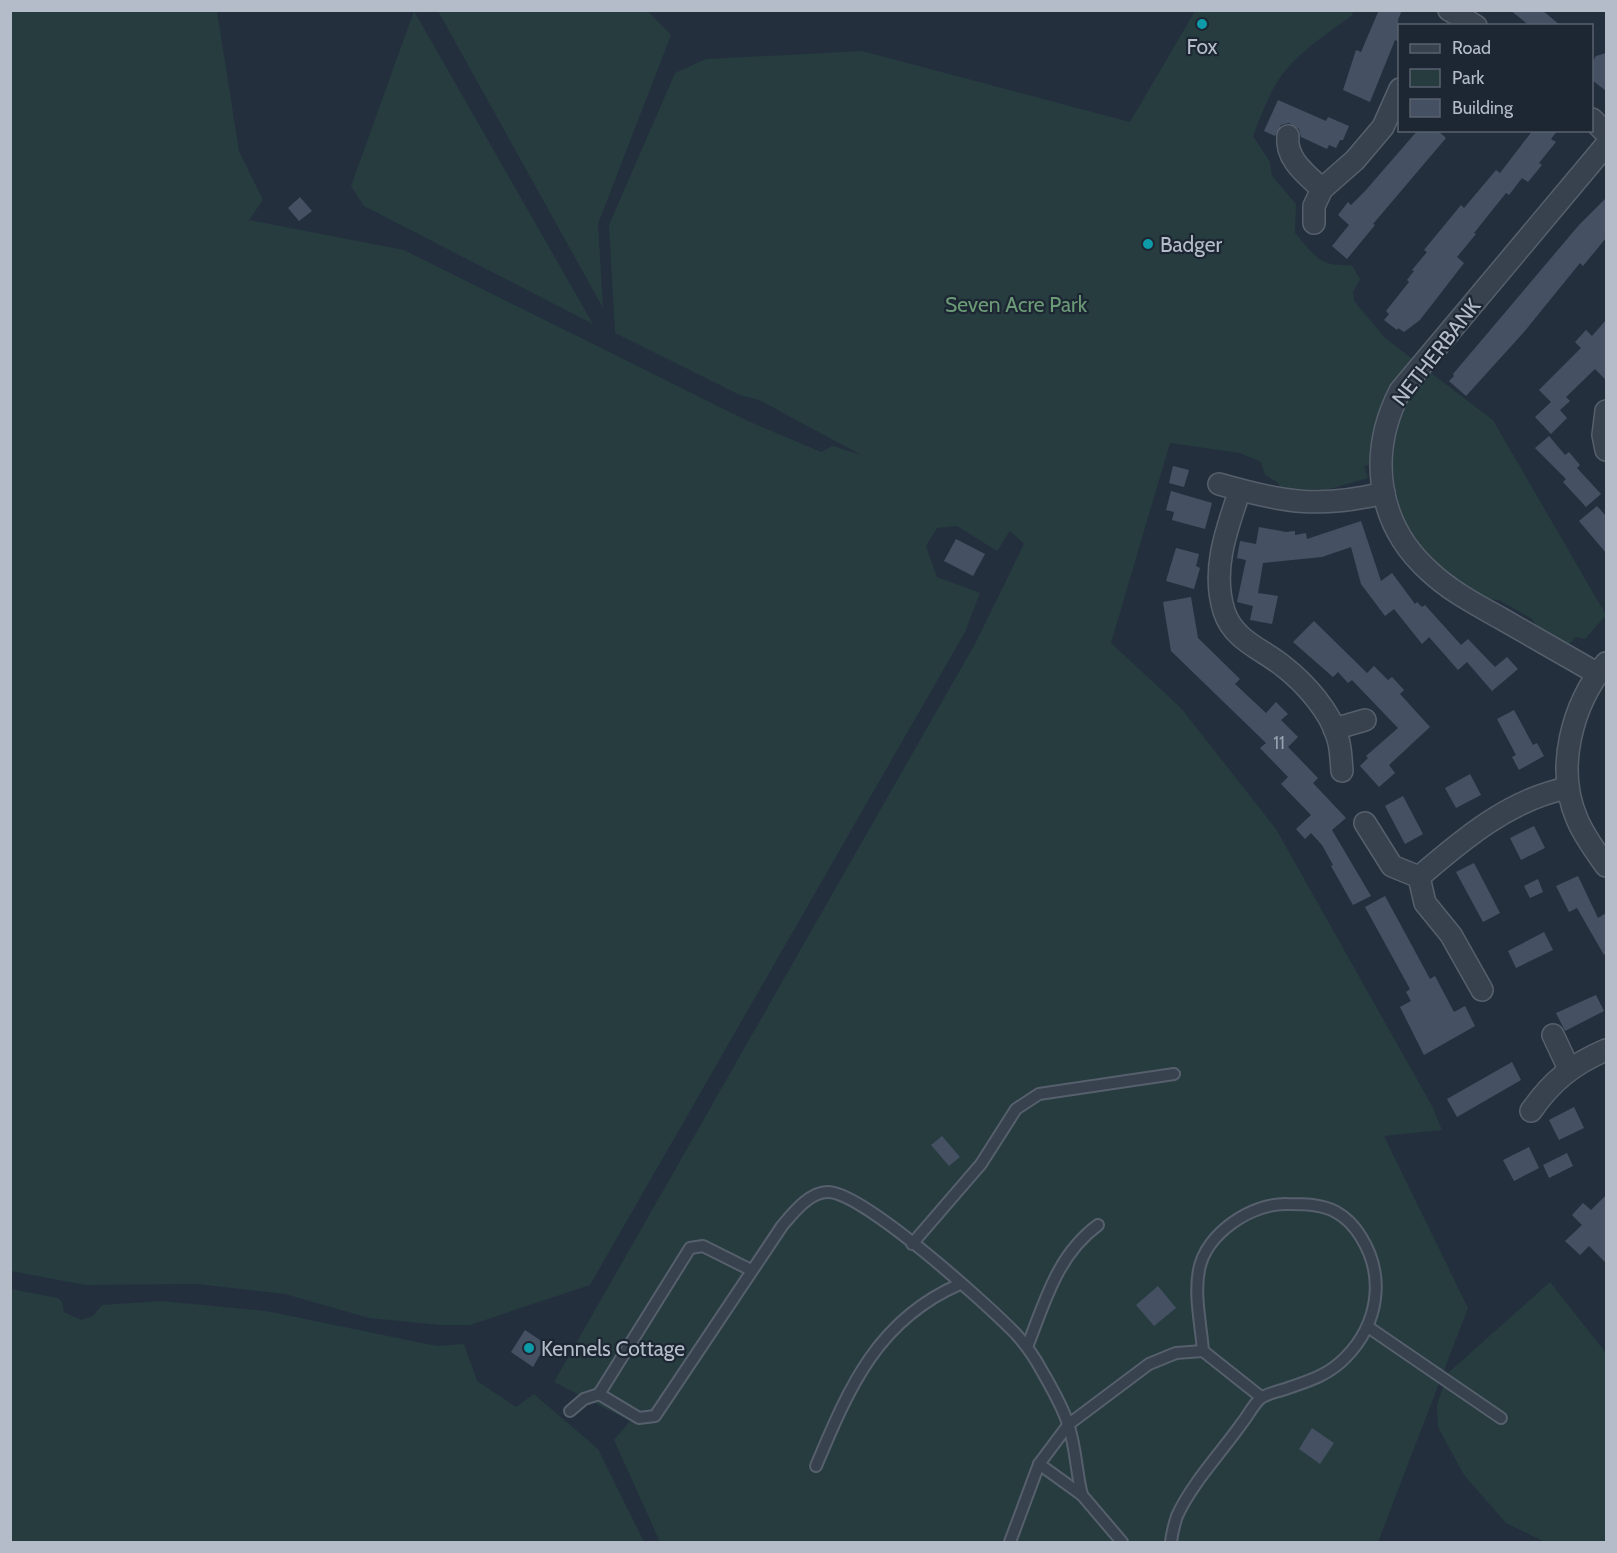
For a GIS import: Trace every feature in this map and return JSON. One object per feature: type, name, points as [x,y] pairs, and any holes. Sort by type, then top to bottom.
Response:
[{"type":"street","points":[[1448,16],[1470,24]]},
{"type":"street","points":[[1314,224],[1314,206],[1322,189],[1355,160],[1383,128],[1398,94]]},
{"type":"street","points":[[1593,120],[1606,133]]},
{"type":"street","points":[[1288,136],[1287,146],[1291,155],[1322,189]]},
{"type":"street","name":"NETHERBANK","points":[[1602,668],[1441,582],[1427,570],[1395,525],[1384,492],[1380,464],[1383,433],[1400,391],[1606,145]]},
{"type":"street","points":[[1606,411],[1603,435],[1606,450]]},
{"type":"street","points":[[1219,484],[1284,501],[1318,504],[1384,492]]},
{"type":"street","points":[[1240,490],[1224,535],[1220,559],[1219,585],[1224,611],[1234,630],[1294,675],[1319,704],[1338,738],[1342,771]]},
{"type":"street","points":[[1602,668],[1580,709],[1571,733],[1568,788],[1577,820],[1606,866]]},
{"type":"street","points":[[1334,729],[1365,720]]},
{"type":"street","points":[[1419,877],[1473,832],[1541,795],[1568,788]]},
{"type":"street","points":[[1365,823],[1392,866],[1419,877]]},
{"type":"street","points":[[1419,877],[1425,903],[1452,935],[1482,990]]},
{"type":"street","points":[[1553,1035],[1569,1069]]},
{"type":"street","points":[[1531,1111],[1547,1088],[1569,1069],[1606,1050]]},
{"type":"lane","points":[[912,1244],[981,1164],[999,1138],[1009,1118],[1022,1102],[1039,1094],[1174,1074]]},
{"type":"lane","points":[[599,1394],[639,1418],[655,1416],[790,1215],[808,1200],[828,1192],[850,1199],[862,1206],[912,1244],[987,1305],[1027,1347],[1054,1393],[1069,1425],[1082,1495]]},
{"type":"lane","points":[[1171,1542],[1174,1526],[1183,1505],[1261,1397],[1317,1379],[1329,1372],[1346,1358],[1368,1327],[1373,1313],[1377,1281],[1371,1254],[1357,1230],[1348,1220],[1330,1209],[1304,1204],[1271,1205],[1259,1208],[1234,1222],[1204,1256],[1198,1279],[1203,1351]]},
{"type":"lane","points":[[1027,1347],[1059,1269],[1080,1240],[1098,1225]]},
{"type":"lane","points":[[570,1410],[584,1399],[599,1394],[690,1248],[704,1246],[751,1270]]},
{"type":"lane","points":[[816,1467],[843,1404],[890,1333],[911,1311],[960,1284]]},
{"type":"lane","points":[[1368,1327],[1501,1418]]},
{"type":"lane","points":[[1010,1542],[1039,1464],[1053,1442],[1069,1425],[1149,1364],[1176,1353],[1203,1351],[1261,1397]]},
{"type":"lane","points":[[1039,1464],[1082,1495],[1117,1541]]},
{"type":"green space","name":"Seven Acre Park","points":[[10,11],[217,11],[239,151],[263,200],[249,220],[404,250],[748,421],[821,452],[833,446],[861,455],[759,400],[740,395],[615,333],[609,225],[675,73],[706,59],[862,51],[1130,122],[1195,11],[1354,11],[1351,16],[1308,48],[1288,67],[1273,89],[1253,136],[1270,162],[1272,176],[1296,204],[1295,233],[1313,254],[1325,262],[1352,265],[1360,279],[1353,292],[1354,301],[1385,338],[1493,420],[1606,615],[1585,639],[1576,637],[1567,646],[1540,631],[1532,619],[1499,600],[1482,599],[1447,575],[1423,550],[1399,513],[1391,460],[1364,466],[1368,478],[1330,489],[1282,490],[1277,482],[1265,475],[1261,462],[1240,453],[1170,443],[1111,643],[1181,708],[1276,829],[1432,1106],[1442,1130],[1384,1136],[1468,1308],[1378,1542],[660,1542],[614,1440],[630,1421],[554,1382],[976,642],[1024,544],[1010,531],[997,551],[957,526],[937,528],[926,546],[937,577],[980,593],[965,632],[590,1285],[470,1325],[440,1325],[369,1318],[285,1294],[197,1284],[85,1285],[11,1271]]},
{"type":"green space","points":[[414,11],[593,324],[364,206],[351,186]]},
{"type":"green space","points":[[438,11],[648,11],[671,35],[598,224],[603,308]]},
{"type":"green space","points":[[1550,1282],[1606,1353],[1606,1542],[1545,1542],[1506,1523],[1464,1475],[1438,1427],[1437,1405],[1448,1373]]},
{"type":"green space","points":[[11,1289],[58,1298],[62,1302],[64,1312],[81,1320],[93,1316],[102,1305],[161,1301],[266,1311],[437,1346],[464,1344],[477,1381],[516,1407],[534,1394],[598,1449],[644,1542],[11,1542]]},
{"type":"building","points":[[1379,10],[1402,10],[1398,20],[1398,41],[1395,40],[1370,102],[1343,90],[1356,50],[1361,52]]},
{"type":"building","points":[[1510,10],[1542,10],[1559,24],[1528,24]]},
{"type":"building","points":[[1606,53],[1606,91],[1593,81],[1593,60],[1596,56]]},
{"type":"building","points":[[1278,100],[1326,121],[1328,117],[1349,126],[1343,140],[1340,140],[1336,148],[1329,145],[1327,149],[1301,137],[1299,129],[1289,123],[1281,125],[1275,136],[1264,131]]},
{"type":"building","points":[[1416,132],[1439,132],[1446,138],[1373,224],[1375,225],[1347,259],[1332,246],[1349,225],[1338,215],[1348,202],[1351,205]]},
{"type":"building","points":[[1531,132],[1556,132],[1551,139],[1556,142],[1539,163],[1542,165],[1528,182],[1522,178],[1509,195],[1506,193],[1474,233],[1476,234],[1457,257],[1464,263],[1420,320],[1404,332],[1398,328],[1397,330],[1384,320],[1389,314],[1386,311],[1409,282],[1407,280],[1414,271],[1412,270],[1427,252],[1424,250],[1461,205],[1464,208],[1496,170],[1500,173]]},
{"type":"building","points":[[300,197],[312,211],[299,221],[288,208]]},
{"type":"building","points":[[1606,198],[1606,238],[1583,266],[1580,263],[1524,332],[1466,396],[1449,381],[1454,376],[1453,374],[1579,225]]},
{"type":"building","points":[[1606,320],[1606,380],[1595,369],[1566,397],[1570,401],[1560,410],[1567,418],[1551,434],[1535,417],[1551,402],[1539,390],[1581,348],[1575,342],[1586,330],[1592,336]]},
{"type":"building","points":[[1549,436],[1565,455],[1569,452],[1580,465],[1577,468],[1601,494],[1586,507],[1563,482],[1566,479],[1535,448]]},
{"type":"building","points":[[1173,466],[1189,470],[1184,487],[1169,483]]},
{"type":"building","points":[[1171,491],[1212,503],[1205,529],[1172,520],[1174,512],[1166,510]]},
{"type":"building","points":[[1597,506],[1606,516],[1606,553],[1579,521]]},
{"type":"building","points":[[1361,521],[1381,581],[1392,573],[1415,604],[1417,602],[1422,607],[1425,605],[1461,645],[1468,639],[1495,667],[1507,657],[1518,669],[1492,691],[1467,662],[1458,670],[1429,637],[1422,644],[1394,609],[1385,616],[1361,584],[1351,547],[1322,557],[1263,563],[1258,593],[1278,596],[1272,624],[1250,620],[1253,606],[1237,602],[1246,560],[1237,558],[1240,541],[1256,544],[1259,527],[1286,532],[1295,531],[1295,535],[1306,533],[1307,539]]},
{"type":"building","points":[[956,539],[985,554],[973,576],[944,561]]},
{"type":"building","points":[[1176,548],[1199,554],[1196,566],[1200,568],[1194,589],[1166,581]]},
{"type":"building","points":[[1191,597],[1198,638],[1240,679],[1235,684],[1266,713],[1276,702],[1288,714],[1281,720],[1298,737],[1288,747],[1318,778],[1313,783],[1346,818],[1332,830],[1371,896],[1353,905],[1322,845],[1311,833],[1305,839],[1296,829],[1311,815],[1281,784],[1288,777],[1260,748],[1266,743],[1171,651],[1163,602]]},
{"type":"building","points":[[1314,621],[1367,673],[1374,666],[1388,680],[1392,677],[1404,690],[1400,694],[1430,727],[1389,765],[1395,773],[1379,787],[1360,766],[1368,758],[1366,756],[1398,728],[1352,680],[1348,683],[1338,672],[1333,677],[1293,642]]},
{"type":"building","points":[[1514,710],[1533,745],[1537,743],[1544,756],[1519,770],[1512,757],[1516,755],[1497,719]]},
{"type":"building","points":[[1470,774],[1481,795],[1456,808],[1445,788]]},
{"type":"building","points":[[1403,796],[1423,834],[1405,844],[1385,806]]},
{"type":"building","points":[[1534,826],[1545,848],[1521,860],[1510,838]]},
{"type":"building","points":[[1474,863],[1500,913],[1483,922],[1456,872]]},
{"type":"building","points":[[1578,876],[1598,918],[1606,913],[1606,953],[1604,955],[1577,908],[1569,912],[1556,886]]},
{"type":"building","points":[[1538,879],[1543,892],[1530,898],[1524,886]]},
{"type":"building","points":[[1385,896],[1430,979],[1435,976],[1454,1012],[1465,1006],[1475,1026],[1424,1055],[1400,1007],[1411,1001],[1406,992],[1410,989],[1365,907]]},
{"type":"building","points":[[1544,932],[1553,950],[1516,968],[1508,951]]},
{"type":"building","points":[[1596,995],[1604,1011],[1565,1031],[1556,1013]]},
{"type":"building","points":[[1512,1062],[1521,1080],[1457,1117],[1447,1099]]},
{"type":"building","points":[[1574,1107],[1584,1128],[1559,1140],[1549,1120]]},
{"type":"building","points":[[942,1136],[960,1157],[949,1166],[931,1145]]},
{"type":"building","points":[[1529,1147],[1539,1168],[1514,1181],[1503,1160]]},
{"type":"building","points":[[1567,1153],[1573,1166],[1549,1178],[1543,1165]]},
{"type":"building","points":[[1606,1195],[1606,1263],[1589,1246],[1580,1255],[1565,1241],[1582,1225],[1572,1215],[1583,1203],[1591,1210]]},
{"type":"building","points":[[1158,1286],[1176,1308],[1154,1326],[1136,1305]]},
{"type":"building","name":"Kennels Cottage","points":[[525,1330],[546,1344],[533,1367],[511,1352]]},
{"type":"building","points":[[1312,1428],[1334,1443],[1320,1464],[1299,1449]]},
{"type":"place","name":"Fox","points":[[1202,24]]},
{"type":"place","name":"Badger","points":[[1148,244]]},
{"type":"place","name":"Kennels Cottage","points":[[529,1348]]}]
